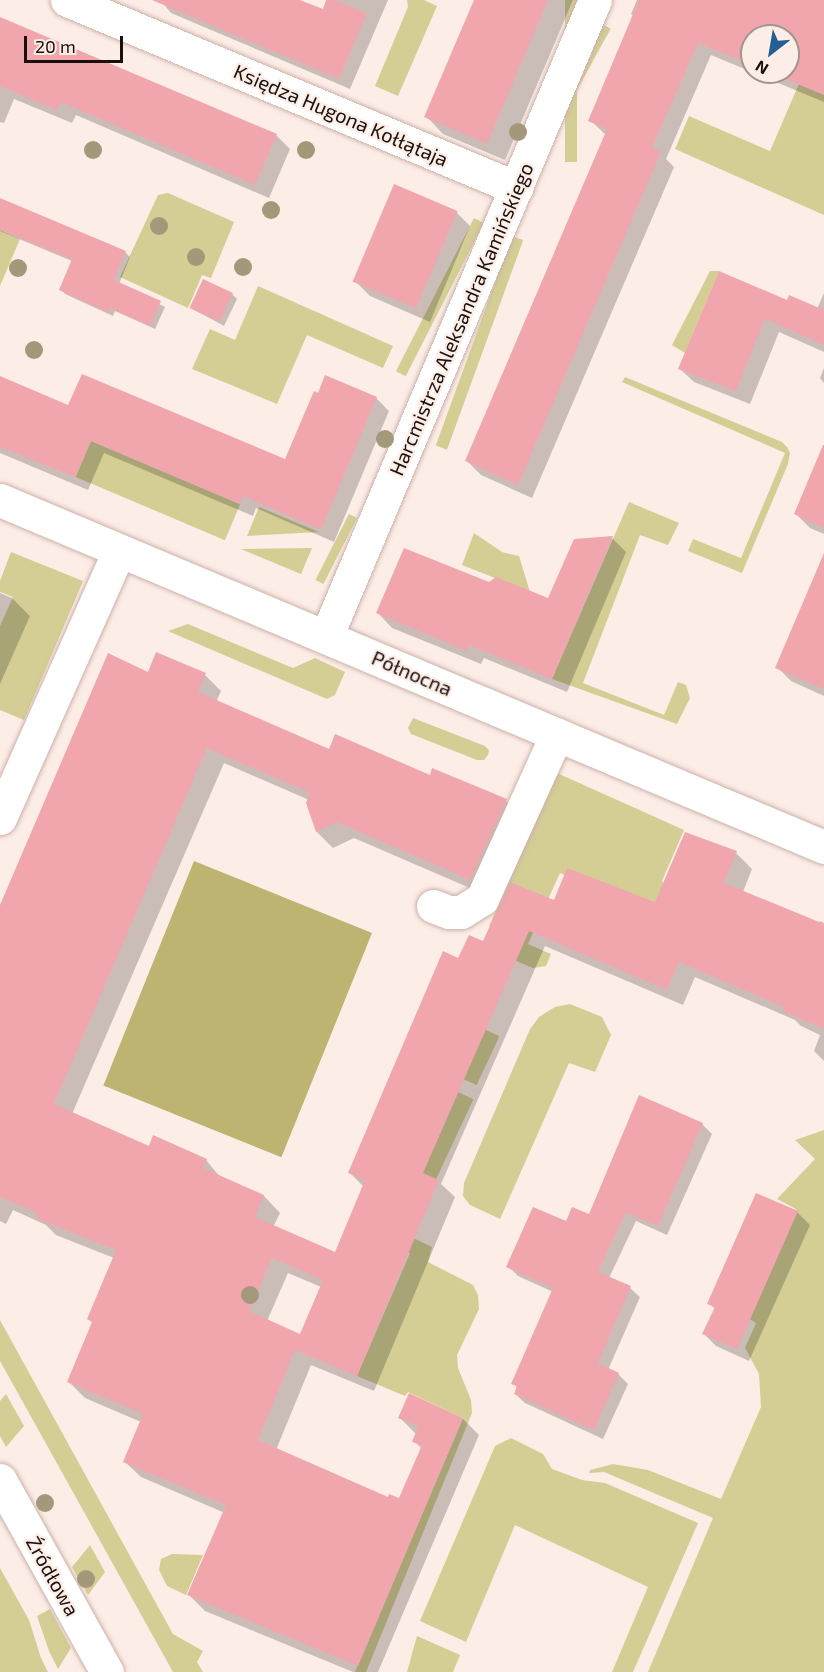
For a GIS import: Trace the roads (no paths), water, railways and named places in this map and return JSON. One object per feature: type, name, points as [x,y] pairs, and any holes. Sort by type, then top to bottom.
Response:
[{"type":"street","name":"Księdza Hugona Kołłątaja","points":[[67,0],[516,188]]},
{"type":"street","name":"Harcmistrza Aleksandra Kamińskiego","points":[[326,637],[595,0]]},
{"type":"street","name":"Północna","points":[[0,500],[824,847]]},
{"type":"street","points":[[0,818],[119,551]]},
{"type":"street","points":[[434,906],[449,912],[461,912],[482,899],[557,734]]},
{"type":"street","name":"Źródłowa","points":[[0,1480],[107,1672]]}]
